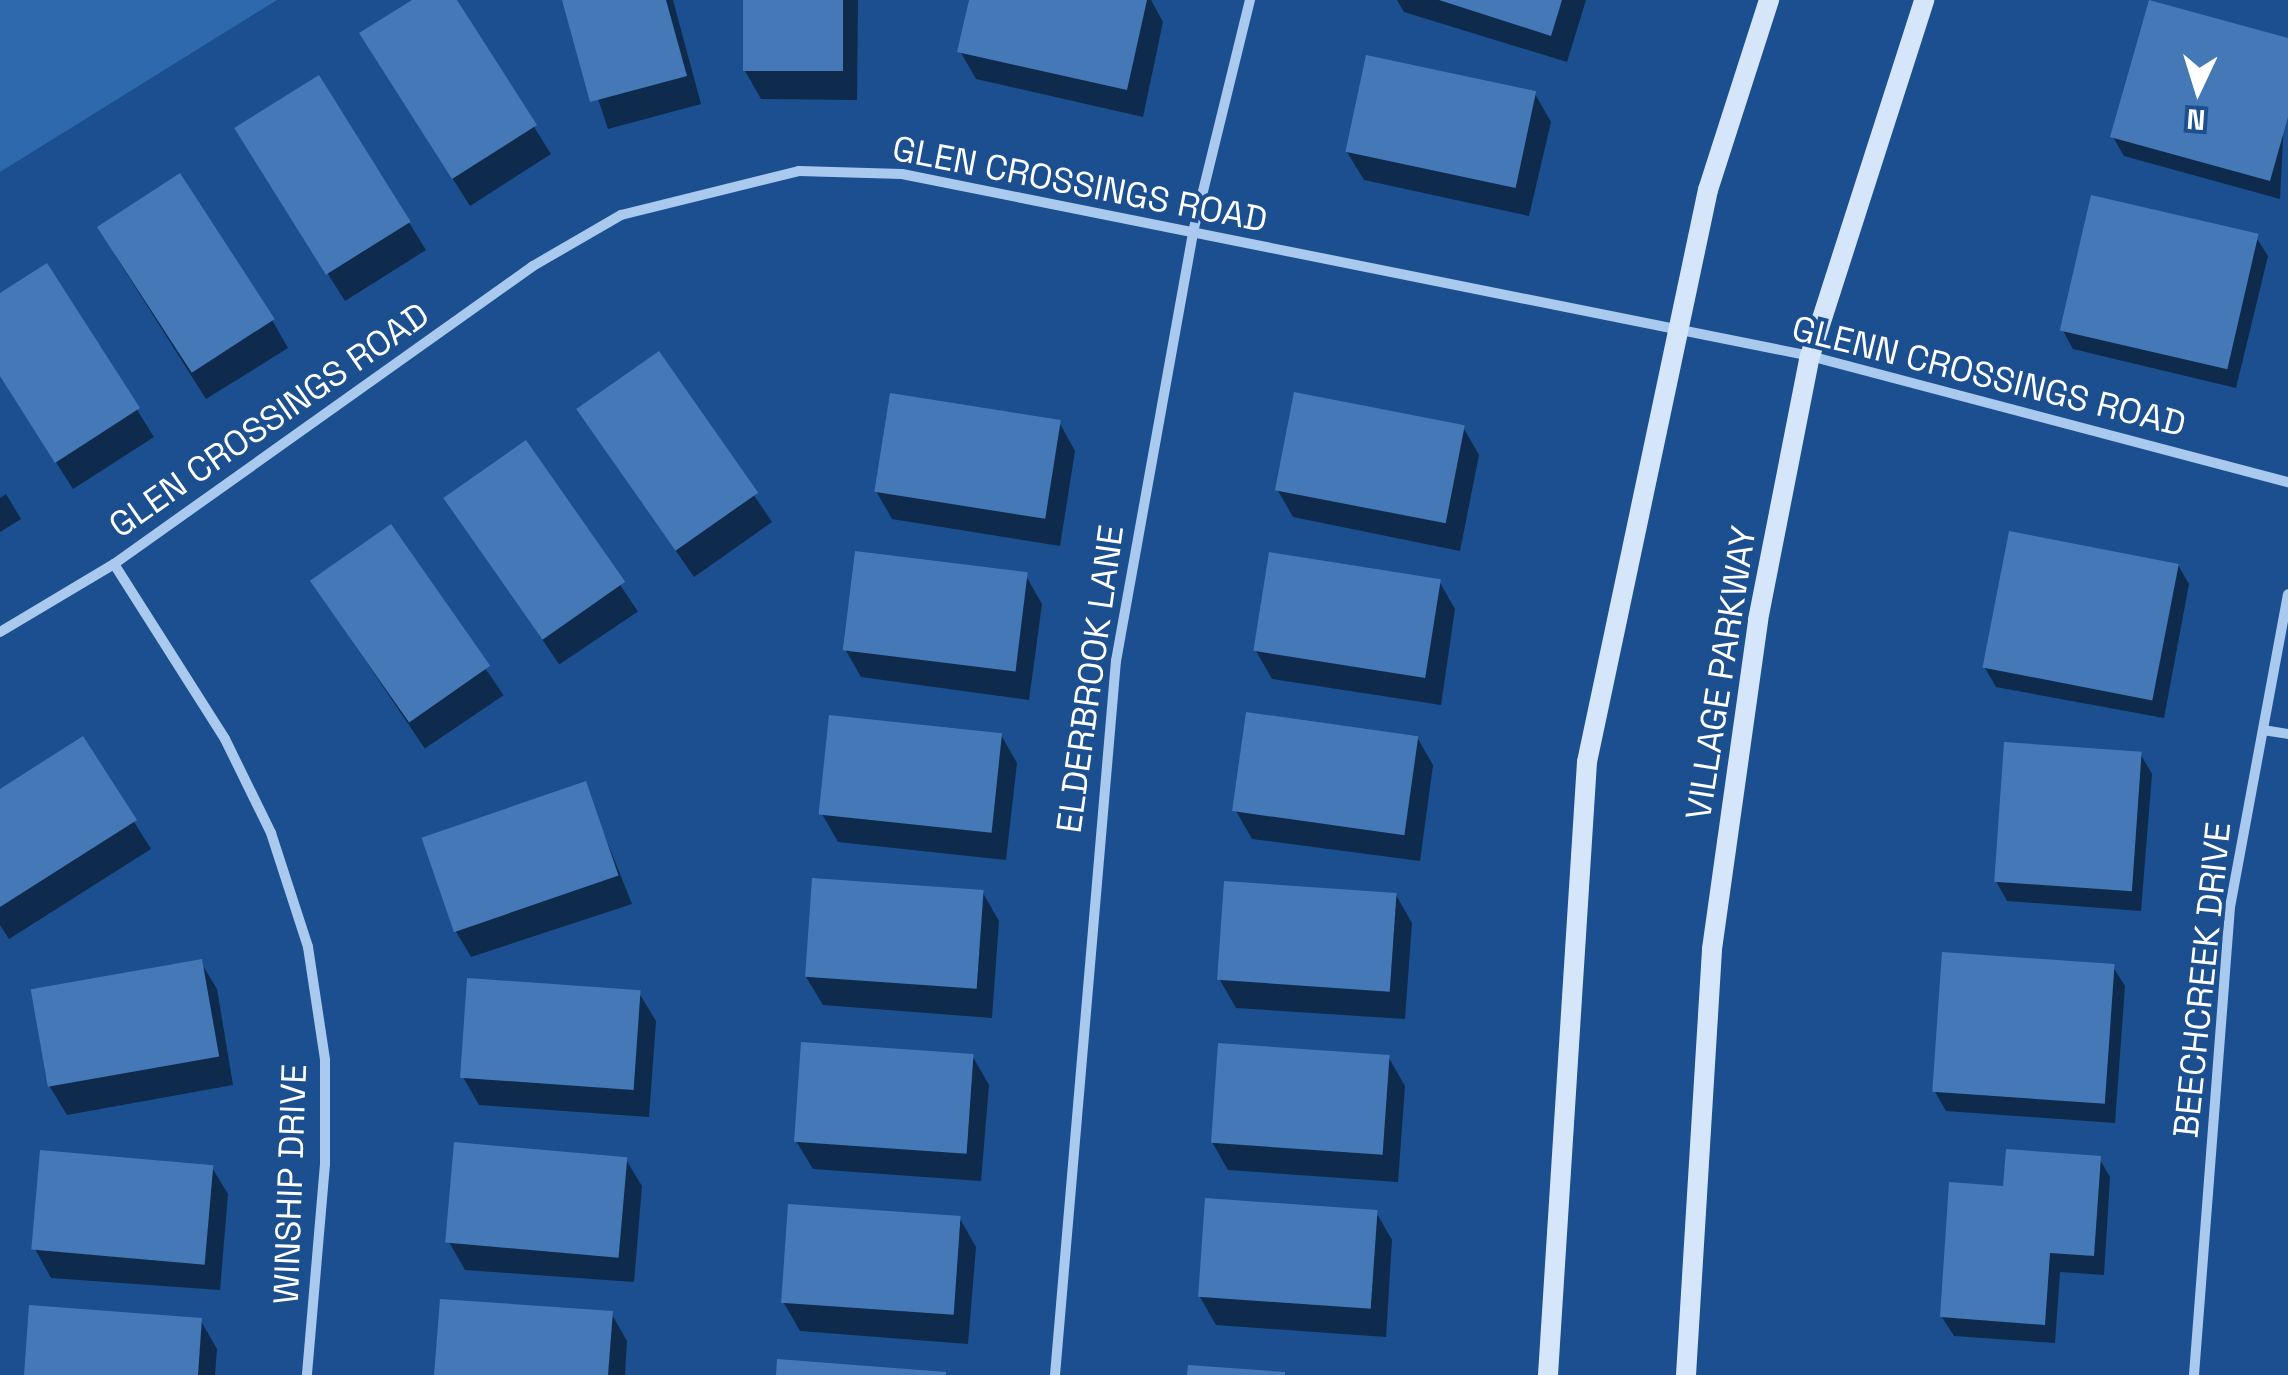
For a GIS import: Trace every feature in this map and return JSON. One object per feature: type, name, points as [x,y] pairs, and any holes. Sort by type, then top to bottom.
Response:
[{"type":"main road","points":[[1548,1375],[1586,762],[1675,329],[1769,0]]},
{"type":"main road","name":"VILLAGE PARKWAY","points":[[1686,1375],[1712,949],[1758,620],[1810,356],[1924,0]]},
{"type":"street","name":"ELDERBROOK LANE","points":[[1055,1375],[1114,680],[1193,232],[1250,0]]},
{"type":"street","name":"GLEN CROSSINGS ROAD","points":[[0,632],[114,564],[533,266],[621,214],[799,171],[902,174],[1675,329]]},
{"type":"street","name":"GLENN CROSSINGS ROAD","points":[[1675,329],[1810,356],[2288,482]]},
{"type":"street","name":"WINSHIP DRIVE","points":[[114,564],[225,739],[271,833],[308,947],[324,1060],[325,1164],[307,1375]]},
{"type":"street","name":"BEECHCREEK DRIVE","points":[[2194,1375],[2230,907],[2288,594]]},
{"type":"street","points":[[2263,730],[2288,734]]},
{"type":"shaded area","points":[[0,0],[277,0],[0,172]]},
{"type":"building","points":[[412,0],[457,0],[537,125],[452,179],[359,33]]},
{"type":"building","points":[[562,0],[666,0],[687,76],[590,102]]},
{"type":"building","points":[[743,0],[843,0],[843,71],[743,71]]},
{"type":"building","points":[[969,0],[1147,0],[1127,90],[957,52]]},
{"type":"building","points":[[1439,0],[1562,0],[1551,36]]},
{"type":"building","points":[[2149,0],[2288,38],[2288,117],[2270,181],[2110,137]]},
{"type":"building","points":[[1366,55],[1536,91],[1516,188],[1345,152]]},
{"type":"building","points":[[319,75],[411,222],[326,275],[234,128]]},
{"type":"building","points":[[180,173],[275,319],[192,373],[97,227]]},
{"type":"building","points":[[2091,195],[2259,234],[2227,369],[2060,330]]},
{"type":"building","points":[[47,263],[140,408],[55,463],[0,376],[0,293]]},
{"type":"building","points":[[659,351],[758,493],[675,551],[576,409]]},
{"type":"building","points":[[1294,392],[1465,425],[1446,523],[1275,490]]},
{"type":"building","points":[[890,393],[1061,420],[1045,519],[874,492]]},
{"type":"building","points":[[526,440],[625,582],[542,640],[443,498]]},
{"type":"building","points":[[391,524],[490,666],[409,722],[310,581]]},
{"type":"building","points":[[2009,531],[2179,564],[2152,700],[1982,667]]},
{"type":"building","points":[[855,551],[1028,572],[1016,671],[843,650]]},
{"type":"building","points":[[1269,552],[1441,579],[1425,678],[1253,651]]},
{"type":"building","points":[[1246,712],[1418,736],[1404,835],[1232,811]]},
{"type":"building","points":[[829,715],[1002,733],[992,833],[819,814]]},
{"type":"building","points":[[83,736],[137,820],[0,907],[0,789]]},
{"type":"building","points":[[2004,742],[2142,752],[2132,891],[1994,882]]},
{"type":"building","points":[[586,781],[619,876],[454,932],[421,838]]},
{"type":"building","points":[[812,878],[984,890],[977,989],[805,977]]},
{"type":"building","points":[[1224,881],[1397,893],[1390,992],[1217,980]]},
{"type":"building","points":[[1942,952],[2115,964],[2105,1104],[1932,1092]]},
{"type":"building","points":[[202,959],[219,1056],[48,1087],[31,989]]},
{"type":"building","points":[[467,978],[641,990],[634,1090],[460,1078]]},
{"type":"building","points":[[801,1042],[974,1054],[967,1154],[794,1142]]},
{"type":"building","points":[[1218,1043],[1390,1055],[1383,1155],[1211,1143]]},
{"type":"building","points":[[454,1142],[627,1157],[619,1258],[445,1243]]},
{"type":"building","points":[[2006,1149],[2101,1156],[2094,1256],[2050,1253],[2045,1325],[1940,1317],[1949,1182],[2003,1186]]},
{"type":"building","points":[[40,1150],[213,1165],[205,1265],[31,1250]]},
{"type":"building","points":[[1205,1198],[1378,1210],[1371,1309],[1198,1297]]},
{"type":"building","points":[[788,1204],[961,1216],[954,1315],[781,1303]]},
{"type":"building","points":[[440,1299],[613,1311],[608,1375],[434,1375]]},
{"type":"building","points":[[29,1305],[202,1318],[198,1375],[24,1375]]},
{"type":"building","points":[[777,1359],[946,1372],[946,1375],[776,1375]]},
{"type":"building","points":[[1188,1365],[1285,1372],[1285,1375],[1187,1375]]}]
